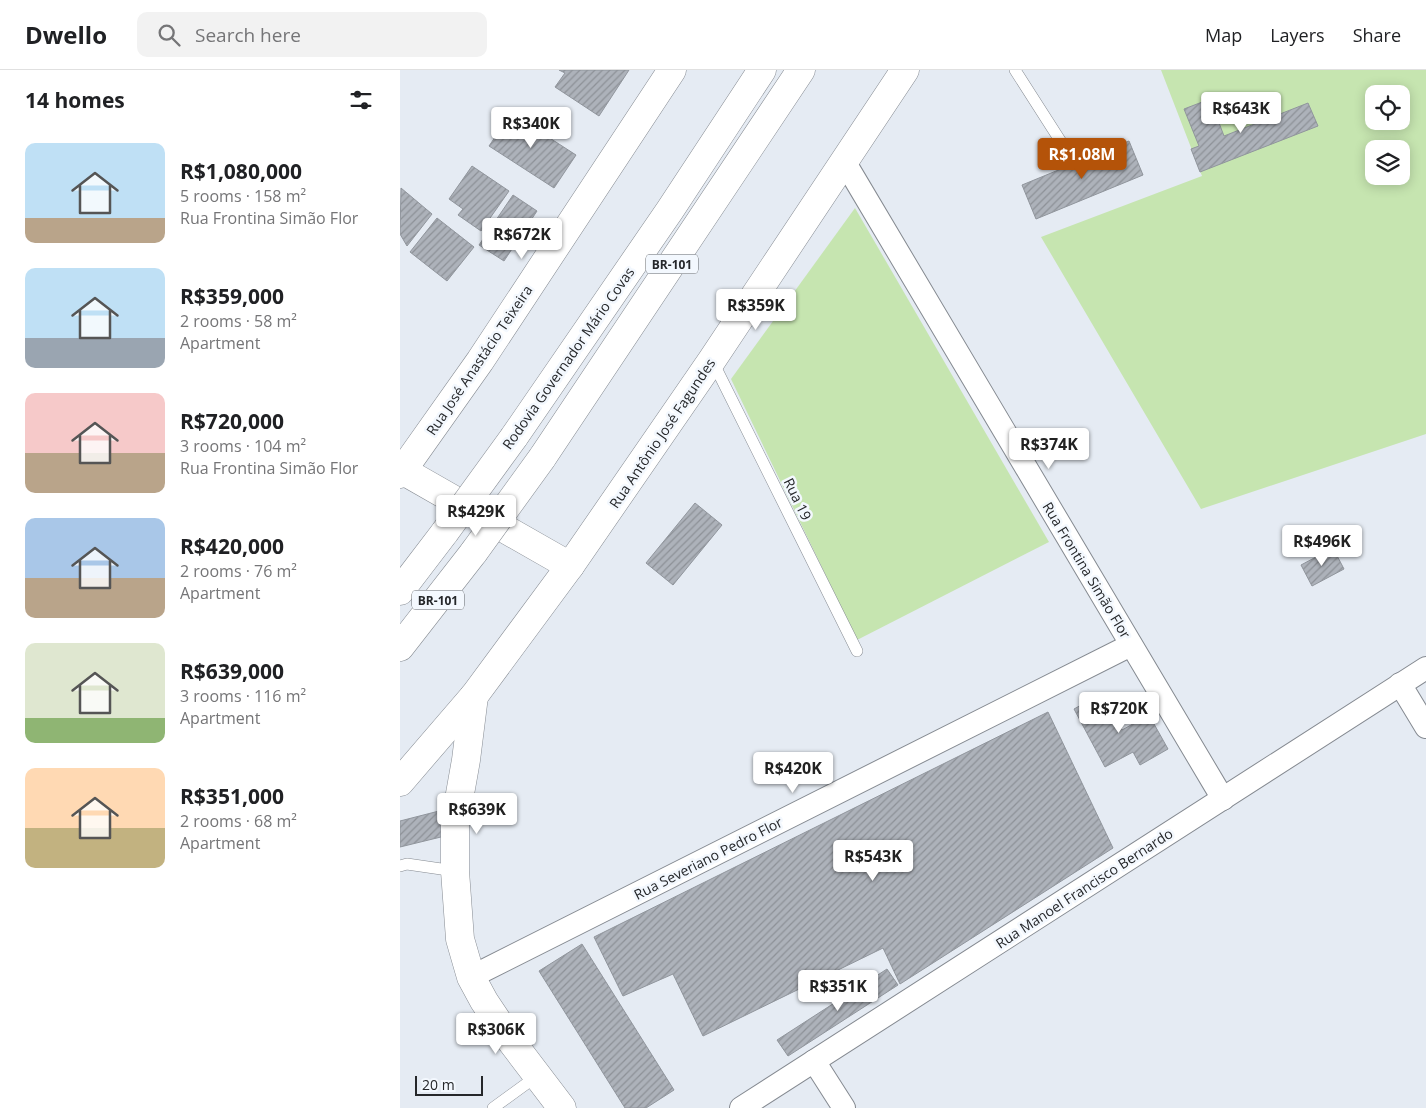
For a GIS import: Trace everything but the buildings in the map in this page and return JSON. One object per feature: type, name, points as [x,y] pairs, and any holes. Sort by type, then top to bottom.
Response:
[{"type":"main road","name":"Rua José Anastácio Teixeira","points":[[401,471],[480,361],[672,70]]},
{"type":"main road","name":"Rodovia Governador Mário Covas","points":[[400,591],[514,437],[670,210],[762,70]]},
{"type":"main road","name":"BR-101","points":[[400,647],[474,552],[542,458],[800,70]]},
{"type":"main road","name":"Rua Antônio José Fagundes","points":[[400,782],[474,696],[570,566],[712,360],[905,70]]},
{"type":"main road","points":[[401,471],[570,566]]},
{"type":"main road","points":[[474,696],[466,760],[455,822],[455,871],[460,939],[471,976],[484,1001],[562,1108]]},
{"type":"street","name":"Rua Frontina Simão Flor","points":[[844,160],[1223,799]]},
{"type":"street","name":"Rua Severiano Pedro Flor","points":[[471,976],[1131,645]]},
{"type":"street","name":"Rua Manoel Francisco Bernardo","points":[[741,1108],[1426,668]]},
{"type":"street","points":[[1400,684],[1426,727]]},
{"type":"street","points":[[814,1061],[844,1108]]},
{"type":"lane","points":[[1015,70],[1063,145]]},
{"type":"lane","name":"Rua 19","points":[[712,360],[857,651]]},
{"type":"lane","points":[[400,866],[407,864],[455,871]]},
{"type":"lane","points":[[493,1108],[538,1076]]},
{"type":"green space","points":[[1161,70],[1426,70],[1426,434],[1201,509],[1041,237],[1202,176]]},
{"type":"green space","points":[[855,208],[1049,542],[857,640],[731,379]]}]
